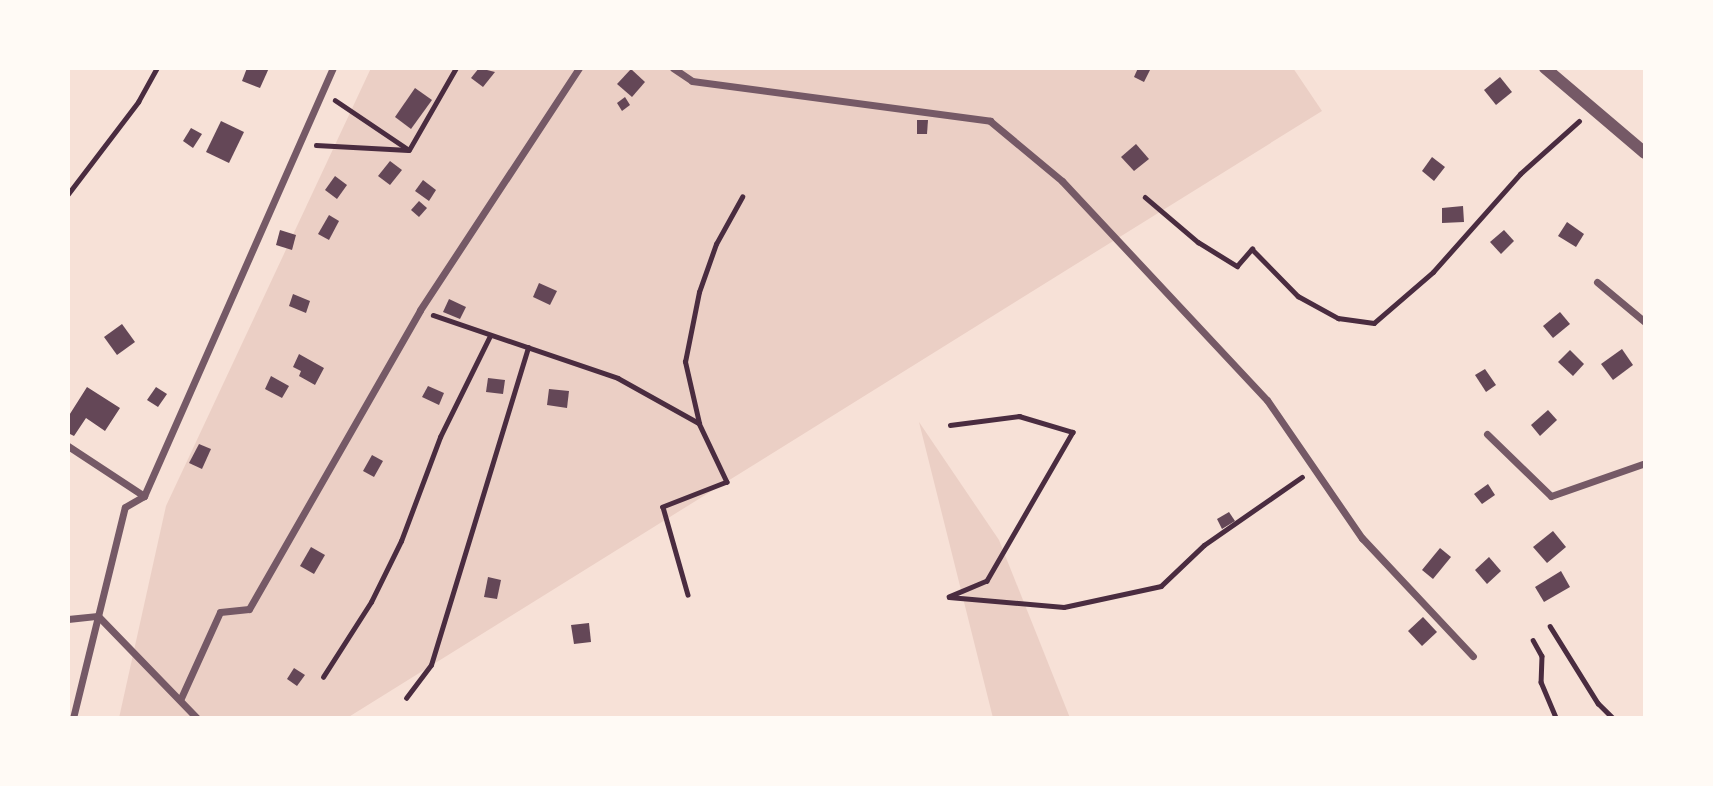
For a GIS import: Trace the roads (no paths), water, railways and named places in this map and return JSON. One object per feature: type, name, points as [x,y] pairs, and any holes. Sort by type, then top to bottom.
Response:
[{"type":"street","points":[[73,718],[125,507],[144,496],[333,68]]},
{"type":"street","points":[[181,698],[220,612],[249,609],[420,310],[579,68]]},
{"type":"street","points":[[673,68],[692,82],[990,121],[1062,181],[1267,400],[1362,538],[1473,656]]},
{"type":"street","points":[[1545,68],[1645,153]]},
{"type":"street","points":[[1597,282],[1645,322]]},
{"type":"street","points":[[1487,434],[1551,496],[1645,463]]},
{"type":"street","points":[[68,446],[144,496]]},
{"type":"street","points":[[98,616],[181,698],[197,718]]},
{"type":"street","points":[[68,619],[98,616]]}]
